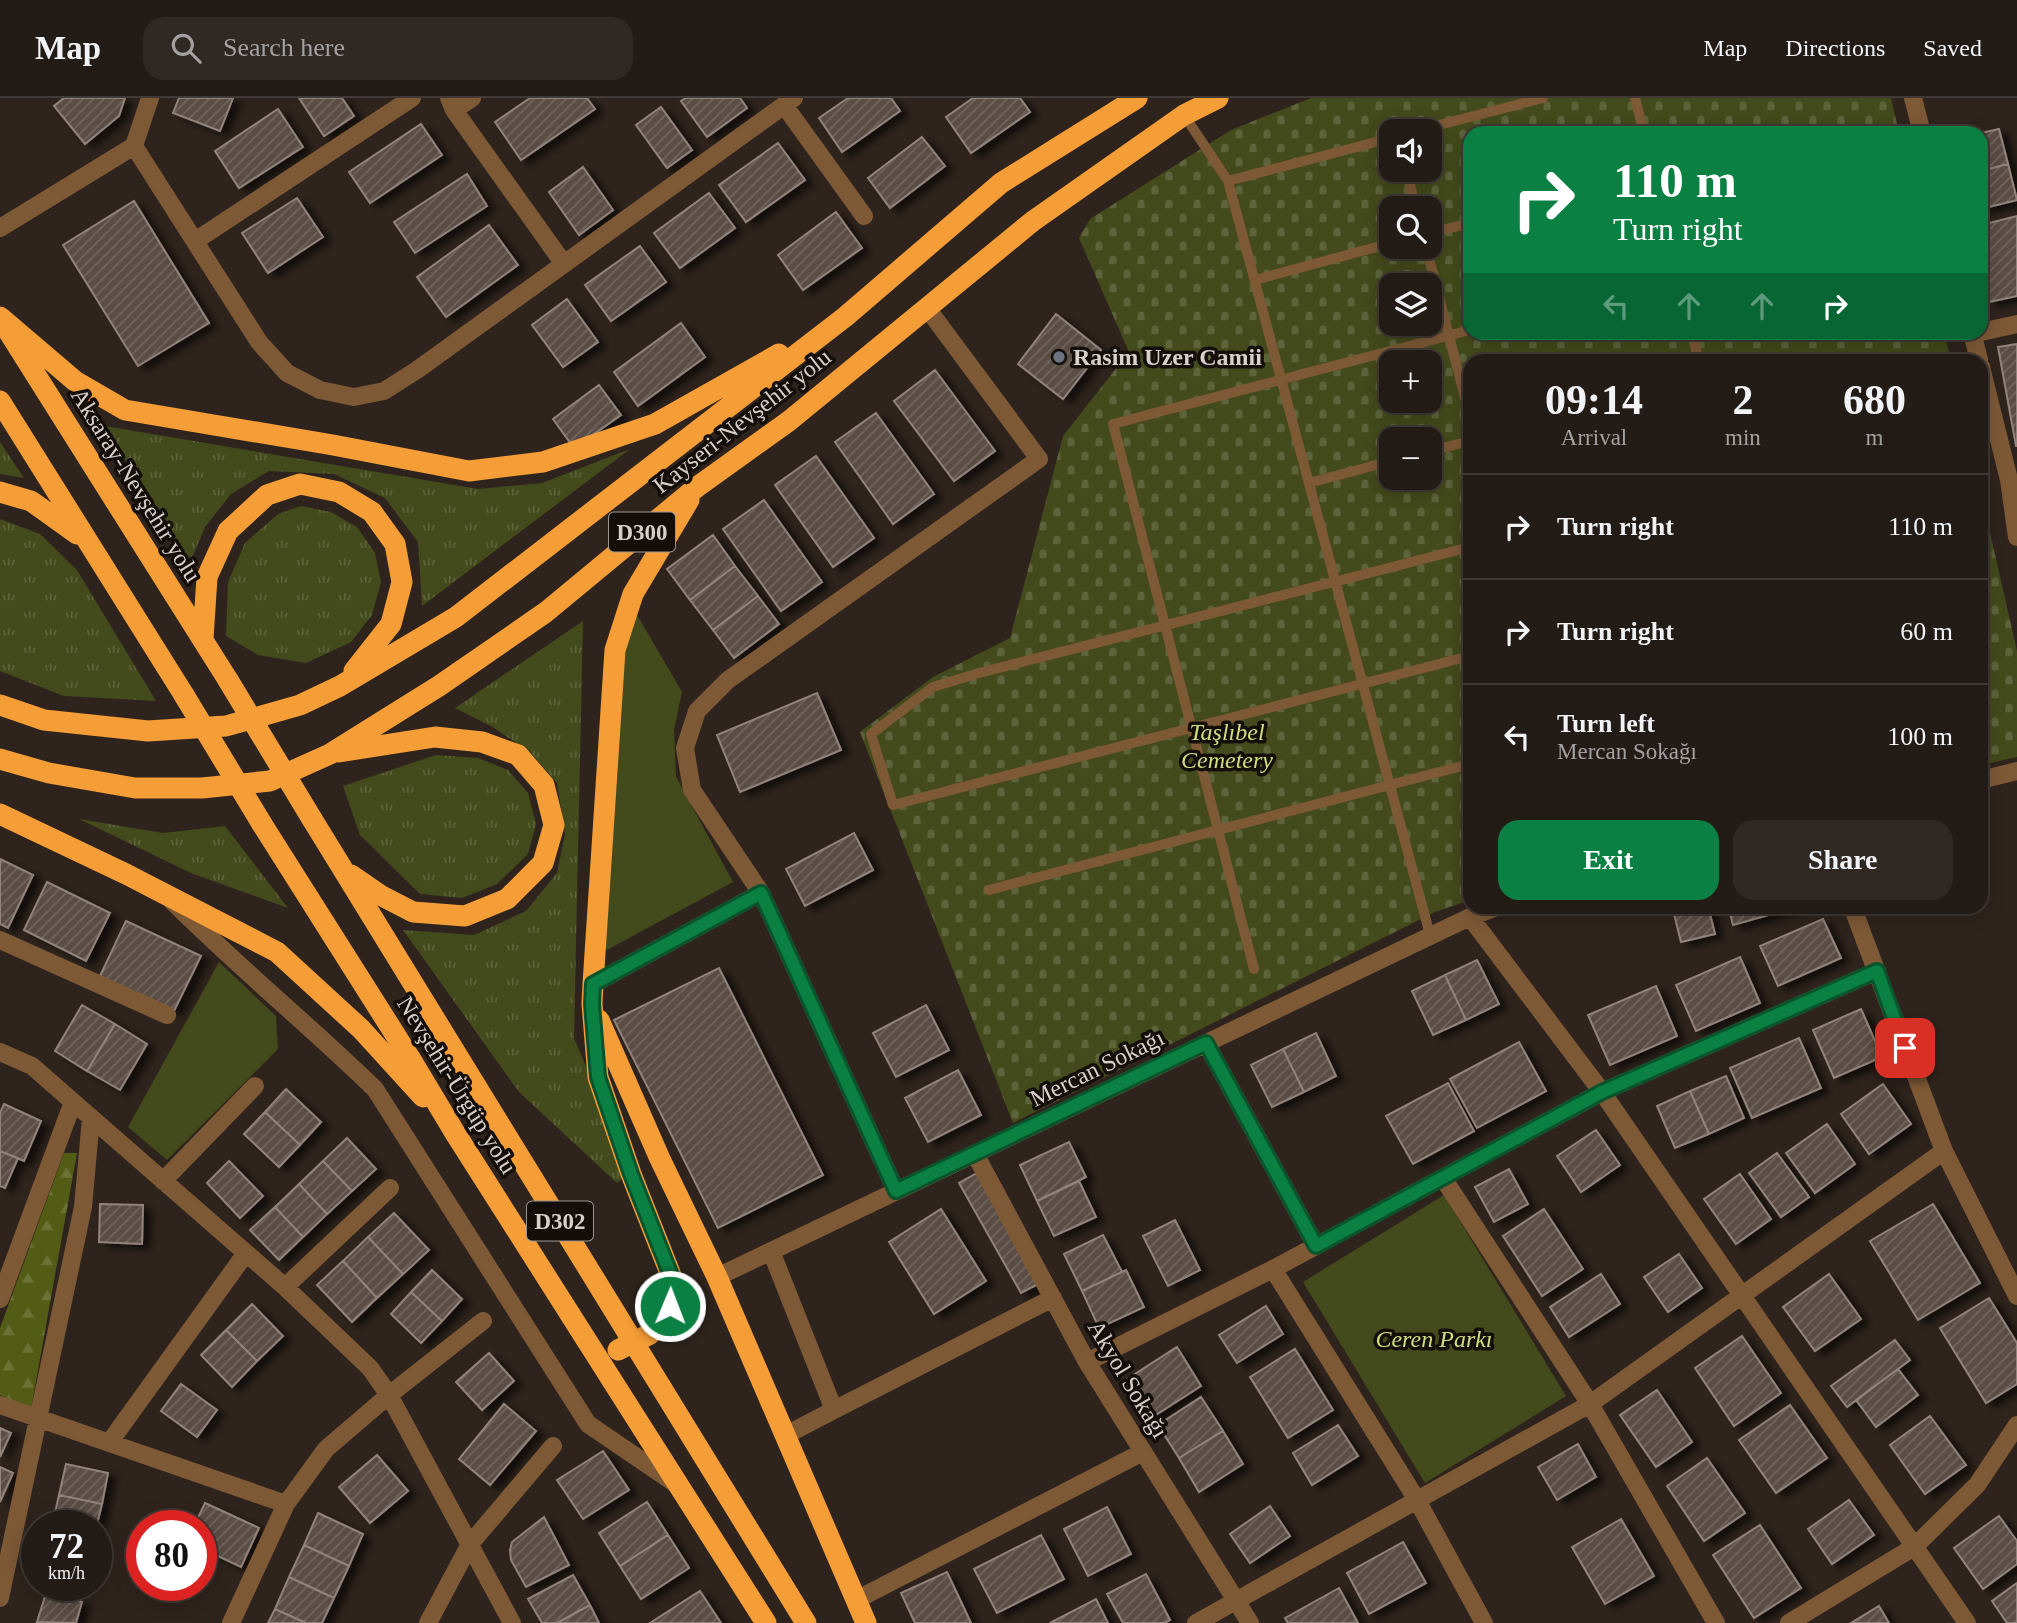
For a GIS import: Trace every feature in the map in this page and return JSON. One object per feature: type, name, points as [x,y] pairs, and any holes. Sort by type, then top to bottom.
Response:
[{"type":"highway","name":"Kayseri-Nevşehir yolu","points":[[0,705],[44,720],[148,731],[226,726],[300,705],[340,686],[456,617],[845,317],[1001,183],[1136,98]]},
{"type":"highway","name":"Kayseri-Nevşehir yolu","points":[[0,759],[49,773],[135,788],[202,789],[270,780],[330,754],[439,686],[546,612],[697,488],[789,421],[1033,221],[1184,115],[1218,98]]},
{"type":"highway","points":[[0,318],[75,381],[125,410],[469,471],[543,462],[655,424],[845,317]]},
{"type":"highway","name":"Aksaray-Nevşehir yolu","points":[[0,318],[203,639],[312,820]]},
{"type":"highway","points":[[0,401],[86,541]]},
{"type":"highway","points":[[203,639],[207,577],[228,531],[267,495],[300,484],[339,492],[372,512],[380,522],[395,544],[402,582],[391,625],[340,686]]},
{"type":"highway","points":[[590,1343],[618,1350],[650,1334],[670,1306],[674,1283],[631,1174],[598,1077],[593,994],[615,650],[632,594],[697,488]]},
{"type":"highway","points":[[0,492],[31,500],[86,541]]},
{"type":"highway","name":"Nevşehir-Ürgüp yolu","points":[[86,541],[455,1133],[766,1623]]},
{"type":"highway","points":[[330,754],[435,737],[482,741],[518,755],[544,785],[554,825],[543,863],[507,899],[465,916],[414,912],[380,895],[344,870]]},
{"type":"highway","points":[[0,814],[277,953],[361,1029],[455,1133]]},
{"type":"highway","name":"Nevşehir-Ürgüp yolu","points":[[312,820],[806,1623]]},
{"type":"highway","points":[[593,994],[660,1159],[717,1277],[866,1623]]},
{"type":"street","points":[[0,228],[134,146],[150,98]]},
{"type":"street","points":[[195,241],[412,98]]},
{"type":"street","points":[[472,98],[451,104],[564,264]]},
{"type":"street","points":[[761,98],[784,106],[864,216]]},
{"type":"street","points":[[1913,98],[1920,126]]},
{"type":"street","points":[[134,146],[259,342],[287,373],[320,390],[354,397],[384,391],[417,370],[784,106]]},
{"type":"street","points":[[896,1191],[761,893],[692,790],[684,748],[697,710],[728,680],[1039,459],[927,307]]},
{"type":"street","points":[[1988,330],[2017,324]]},
{"type":"street","points":[[1988,395],[2009,480],[2017,537]]},
{"type":"street","points":[[1988,778],[2017,771]]},
{"type":"street","points":[[593,994],[761,893]]},
{"type":"street","points":[[164,894],[222,951],[375,1089],[588,1424],[681,1488]]},
{"type":"street","name":"Mercan Sokağı","points":[[717,1277],[1478,914]]},
{"type":"street","points":[[1855,914],[1944,1150],[2017,1296]]},
{"type":"street","points":[[1470,917],[1602,1092],[1967,1623]]},
{"type":"street","points":[[0,940],[167,1015]]},
{"type":"street","points":[[1087,1362],[1273,1269],[1602,1092],[1877,971]]},
{"type":"street","points":[[1206,1043],[1316,1246]]},
{"type":"street","points":[[0,1052],[32,1066],[285,1287],[370,1368],[389,1395],[512,1623]]},
{"type":"street","points":[[163,1181],[255,1086]]},
{"type":"street","points":[[0,1298],[73,1102]]},
{"type":"street","points":[[0,1598],[83,1207],[91,1118]]},
{"type":"street","points":[[1196,1623],[1590,1404],[1944,1150]]},
{"type":"street","name":"Akyol Sokağı","points":[[975,1154],[1087,1362],[1250,1623]]},
{"type":"street","points":[[1443,1178],[1590,1404],[1716,1623]]},
{"type":"street","points":[[285,1287],[390,1188]]},
{"type":"street","points":[[771,1251],[834,1410]]},
{"type":"street","points":[[109,1443],[246,1253]]},
{"type":"street","points":[[1273,1269],[1417,1500],[1484,1623]]},
{"type":"street","points":[[786,1435],[1053,1298]]},
{"type":"street","points":[[231,1623],[286,1504],[326,1449],[482,1321]]},
{"type":"street","points":[[0,1405],[286,1504]]},
{"type":"street","points":[[1789,1623],[1914,1546],[1977,1485],[2017,1425]]},
{"type":"street","points":[[428,1623],[470,1544],[553,1446]]},
{"type":"street","points":[[856,1600],[1143,1452]]},
{"type":"lane","points":[[1442,124],[1543,98]]},
{"type":"lane","points":[[1635,98],[1642,126]]},
{"type":"lane","points":[[1184,115],[1228,181],[1430,935]]},
{"type":"lane","points":[[1228,181],[1379,141]]},
{"type":"lane","points":[[1442,230],[1463,225]]},
{"type":"lane","points":[[1255,279],[1379,246]]},
{"type":"lane","points":[[1429,259],[1463,390]]},
{"type":"lane","points":[[1254,969],[1114,424],[1463,332]]},
{"type":"lane","points":[[1442,448],[1463,442]]},
{"type":"lane","points":[[1309,483],[1379,464]]},
{"type":"lane","points":[[1463,549],[933,687],[871,734],[893,805],[1463,658]]},
{"type":"lane","points":[[989,890],[1463,766]]},
{"type":"green space","name":"Taşlıbel Cemetery","points":[[1311,98],[1891,98],[1897,126],[1463,126],[1463,340],[1946,340],[1949,354],[1463,354],[1463,902],[1435,912],[1013,1123],[860,732],[933,677],[1010,638],[1063,436],[1129,352],[1079,238],[1090,219],[1231,130]]},
{"type":"green space","points":[[105,426],[478,489],[542,483],[630,449],[422,606],[418,542],[385,498],[334,474],[269,471],[231,494],[205,527],[189,565]]},
{"type":"green space","points":[[0,442],[24,478],[0,474]]},
{"type":"green space","points":[[301,506],[331,512],[357,527],[375,553],[381,582],[372,615],[351,642],[306,663],[258,655],[226,636],[228,582],[245,543],[278,514]]},
{"type":"green space","points":[[0,519],[40,534],[77,570],[156,701],[64,696],[0,671]]},
{"type":"green space","points":[[1988,524],[2017,651],[2017,757],[1988,763]]},
{"type":"green space","points":[[636,613],[682,692],[674,730],[676,777],[733,882],[603,952],[620,651]]},
{"type":"green space","points":[[583,621],[574,1038],[630,1171],[617,1183],[519,1092],[403,930],[474,935],[526,911],[557,873],[565,834],[557,783],[530,752],[491,726],[455,708]]},
{"type":"green space","points":[[436,755],[478,758],[508,770],[528,793],[536,824],[528,854],[497,884],[462,898],[420,894],[360,835],[343,786]]},
{"type":"green space","points":[[79,819],[163,833],[225,826],[288,908],[191,873]]},
{"type":"green space","points":[[219,962],[276,1016],[278,1049],[167,1160],[128,1127]]},
{"type":"green space","points":[[64,1153],[77,1153],[31,1409],[0,1395],[0,1328]]},
{"type":"green space","name":"Ceren Parkı","points":[[1444,1195],[1566,1396],[1425,1483],[1303,1282]]},
{"type":"building","points":[[64,98],[125,98],[119,116],[85,144],[54,106]]},
{"type":"building","points":[[179,98],[233,98],[220,131],[173,113]]},
{"type":"building","points":[[299,98],[342,98],[354,116],[324,136]]},
{"type":"building","points":[[530,98],[587,98],[595,109],[521,160],[495,122]]},
{"type":"building","points":[[686,98],[740,98],[747,108],[707,137],[681,101]]},
{"type":"building","points":[[848,98],[891,98],[900,111],[842,152],[819,118]]},
{"type":"building","points":[[973,98],[1020,98],[1030,112],[971,153],[946,117]]},
{"type":"building","points":[[661,107],[692,150],[667,168],[636,125]]},
{"type":"building","points":[[278,109],[303,147],[239,188],[215,151]]},
{"type":"building","points":[[421,124],[442,155],[370,203],[349,172]]},
{"type":"building","points":[[1999,129],[2008,164],[1988,169],[1988,131]]},
{"type":"building","points":[[922,137],[945,166],[890,208],[868,178]]},
{"type":"building","points":[[778,143],[805,180],[746,222],[719,185]]},
{"type":"building","points":[[2008,164],[2017,200],[1988,207],[1988,169]]},
{"type":"building","points":[[583,167],[613,210],[579,235],[549,192]]},
{"type":"building","points":[[467,174],[487,206],[415,253],[394,222]]},
{"type":"building","points":[[709,193],[735,228],[680,268],[654,233]]},
{"type":"building","points":[[297,198],[323,237],[268,273],[242,233]]},
{"type":"building","points":[[134,201],[209,323],[138,366],[63,245]]},
{"type":"building","points":[[836,212],[862,248],[803,290],[778,255]]},
{"type":"building","points":[[2017,216],[2017,296],[1989,302],[1988,298],[1988,223]]},
{"type":"building","points":[[489,225],[518,265],[446,317],[417,277]]},
{"type":"building","points":[[640,246],[666,282],[611,321],[585,285]]},
{"type":"building","points":[[567,299],[598,342],[563,367],[532,325]]},
{"type":"building","name":"Rasim Uzer Camii","points":[[1056,314],[1101,350],[1063,399],[1018,364]]},
{"type":"building","points":[[681,323],[705,357],[638,406],[614,372]]},
{"type":"building","points":[[2017,344],[2017,446],[2016,446],[1998,347]]},
{"type":"building","points":[[935,370],[995,451],[954,481],[894,401]]},
{"type":"building","points":[[599,385],[621,415],[574,448],[553,419]]},
{"type":"building","points":[[876,413],[934,494],[893,524],[835,442]]},
{"type":"building","points":[[816,456],[874,538],[833,567],[775,485]]},
{"type":"building","points":[[764,500],[822,582],[781,611],[723,529]]},
{"type":"building","points":[[713,535],[735,566],[690,600],[667,569]]},
{"type":"building","points":[[735,566],[758,596],[713,630],[690,600]]},
{"type":"building","points":[[758,596],[779,624],[734,658],[713,630]]},
{"type":"building","points":[[817,693],[841,750],[740,792],[717,735]]},
{"type":"building","points":[[854,833],[873,870],[805,906],[786,869]]},
{"type":"building","points":[[0,859],[33,875],[8,928],[0,924]]},
{"type":"building","points":[[47,882],[110,913],[86,961],[24,930]]},
{"type":"building","points":[[1674,914],[1710,914],[1715,934],[1681,942]]},
{"type":"building","points":[[1730,914],[1772,914],[1733,925]]},
{"type":"building","points":[[1823,919],[1841,958],[1778,986],[1760,946]]},
{"type":"building","points":[[126,921],[201,956],[174,1011],[100,976]]},
{"type":"building","points":[[1740,957],[1760,1003],[1696,1031],[1676,985]]},
{"type":"building","points":[[1477,960],[1499,1004],[1466,1020],[1445,975]]},
{"type":"building","points":[[719,968],[823,1175],[718,1228],[614,1020]]},
{"type":"building","points":[[1445,975],[1466,1020],[1433,1035],[1412,991]]},
{"type":"building","points":[[1656,986],[1677,1036],[1610,1065],[1588,1015]]},
{"type":"building","points":[[82,1005],[115,1024],[87,1071],[55,1051]]},
{"type":"building","points":[[926,1005],[949,1050],[896,1077],[873,1033]]},
{"type":"building","points":[[1861,1009],[1882,1057],[1834,1078],[1813,1030]]},
{"type":"building","points":[[115,1024],[147,1044],[120,1090],[87,1071]]},
{"type":"building","points":[[1316,1033],[1336,1076],[1304,1092],[1283,1049]]},
{"type":"building","points":[[1799,1038],[1821,1088],[1752,1118],[1730,1068]]},
{"type":"building","points":[[1519,1042],[1546,1091],[1477,1128],[1450,1079]]},
{"type":"building","points":[[1283,1049],[1304,1092],[1272,1107],[1251,1065]]},
{"type":"building","points":[[958,1070],[981,1115],[928,1142],[905,1098]]},
{"type":"building","points":[[1726,1076],[1744,1118],[1709,1134],[1690,1091]]},
{"type":"building","points":[[1448,1083],[1474,1131],[1413,1164],[1386,1116]]},
{"type":"building","points":[[1883,1084],[1911,1124],[1869,1154],[1841,1114]]},
{"type":"building","points":[[286,1089],[321,1122],[300,1145],[265,1112]]},
{"type":"building","points":[[1690,1091],[1709,1134],[1675,1148],[1657,1106]]},
{"type":"building","points":[[4,1104],[41,1121],[24,1161],[0,1151],[0,1113]]},
{"type":"building","points":[[265,1112],[300,1145],[279,1167],[244,1134]]},
{"type":"building","points":[[1827,1124],[1855,1164],[1815,1193],[1786,1153]]},
{"type":"building","points":[[1596,1130],[1620,1165],[1581,1192],[1557,1156]]},
{"type":"building","points":[[347,1138],[376,1169],[352,1191],[323,1161]]},
{"type":"building","points":[[1069,1142],[1086,1177],[1037,1201],[1020,1165]]},
{"type":"building","points":[[0,1151],[18,1158],[5,1188],[0,1186]]},
{"type":"building","points":[[1777,1153],[1809,1197],[1781,1217],[1749,1173]]},
{"type":"building","points":[[229,1161],[263,1196],[240,1218],[207,1183]]},
{"type":"building","points":[[323,1161],[352,1191],[327,1214],[299,1184]]},
{"type":"building","points":[[1509,1169],[1528,1204],[1494,1222],[1475,1187]]},
{"type":"building","points":[[977,1173],[1038,1284],[1021,1293],[959,1183]]},
{"type":"building","points":[[1740,1174],[1771,1219],[1736,1244],[1704,1199]]},
{"type":"building","points":[[1079,1181],[1096,1217],[1054,1236],[1037,1201]]},
{"type":"building","points":[[299,1184],[327,1214],[303,1237],[275,1207]]},
{"type":"building","points":[[100,1204],[143,1205],[142,1244],[99,1242]]},
{"type":"building","points":[[1933,1204],[1980,1283],[1918,1320],[1870,1241]]},
{"type":"building","points":[[275,1207],[303,1237],[279,1260],[250,1230]]},
{"type":"building","points":[[941,1209],[986,1281],[934,1314],[889,1242]]},
{"type":"building","points":[[1544,1209],[1583,1269],[1542,1296],[1503,1236]]},
{"type":"building","points":[[394,1213],[429,1250],[403,1274],[368,1237]]},
{"type":"building","points":[[1175,1220],[1200,1270],[1168,1286],[1143,1236]]},
{"type":"building","points":[[1103,1235],[1122,1272],[1082,1291],[1064,1254]]},
{"type":"building","points":[[368,1237],[403,1274],[377,1298],[343,1261]]},
{"type":"building","points":[[1679,1254],[1702,1288],[1668,1312],[1644,1277]]},
{"type":"building","points":[[343,1261],[377,1298],[352,1322],[317,1285]]},
{"type":"building","points":[[432,1270],[462,1299],[442,1321],[411,1292]]},
{"type":"building","points":[[1126,1270],[1144,1307],[1099,1328],[1082,1291]]},
{"type":"building","points":[[1601,1274],[1620,1304],[1569,1337],[1550,1307]]},
{"type":"building","points":[[1829,1274],[1861,1319],[1815,1351],[1783,1307]]},
{"type":"building","points":[[411,1292],[442,1321],[421,1343],[391,1314]]},
{"type":"building","points":[[1989,1298],[2017,1343],[2017,1384],[1986,1403],[1940,1328]]},
{"type":"building","points":[[252,1304],[283,1336],[257,1361],[226,1330]]},
{"type":"building","points":[[1266,1306],[1283,1334],[1237,1363],[1219,1335]]},
{"type":"building","points":[[226,1330],[257,1361],[232,1387],[201,1355]]},
{"type":"building","points":[[1742,1336],[1781,1393],[1734,1426],[1695,1368]]},
{"type":"building","points":[[1895,1340],[1910,1360],[1847,1407],[1831,1386]]},
{"type":"building","points":[[1177,1347],[1201,1386],[1151,1418],[1127,1379]]},
{"type":"building","points":[[1295,1349],[1333,1410],[1288,1438],[1250,1377]]},
{"type":"building","points":[[489,1353],[514,1381],[482,1410],[456,1382]]},
{"type":"building","points":[[1898,1369],[1918,1395],[1876,1427],[1856,1400]]},
{"type":"building","points":[[181,1384],[217,1410],[197,1437],[161,1411]]},
{"type":"building","points":[[1657,1390],[1692,1442],[1656,1467],[1620,1415]]},
{"type":"building","points":[[1201,1397],[1223,1431],[1179,1458],[1158,1425]]},
{"type":"building","points":[[504,1404],[536,1431],[490,1485],[459,1459]]},
{"type":"building","points":[[1790,1405],[1827,1458],[1776,1493],[1739,1440]]},
{"type":"building","points":[[1930,1416],[1966,1465],[1925,1494],[1890,1445]]},
{"type":"building","points":[[1338,1425],[1358,1456],[1312,1485],[1293,1453]]},
{"type":"building","points":[[0,1428],[11,1433],[0,1457]]},
{"type":"building","points":[[1223,1431],[1243,1464],[1199,1492],[1179,1458]]},
{"type":"building","points":[[1578,1444],[1596,1477],[1557,1500],[1538,1467]]},
{"type":"building","points":[[603,1451],[629,1490],[583,1519],[557,1480]]},
{"type":"building","points":[[377,1455],[408,1491],[370,1523],[339,1487]]},
{"type":"building","points":[[1707,1458],[1745,1513],[1704,1541],[1667,1486]]},
{"type":"building","points":[[66,1464],[108,1473],[102,1504],[59,1495]]},
{"type":"building","points":[[0,1467],[13,1473],[0,1502]]},
{"type":"building","points":[[59,1495],[102,1504],[100,1510],[56,1510]]},
{"type":"building","points":[[1849,1500],[1874,1535],[1832,1564],[1808,1529]]},
{"type":"building","points":[[647,1502],[668,1535],[620,1566],[599,1533]]},
{"type":"building","points":[[205,1503],[259,1528],[241,1567],[217,1556],[217,1510],[202,1510]]},
{"type":"building","points":[[1270,1506],[1290,1536],[1250,1563],[1230,1534]]},
{"type":"building","points":[[1107,1507],[1131,1554],[1088,1576],[1064,1529]]},
{"type":"building","points":[[318,1513],[363,1534],[349,1566],[304,1545]]},
{"type":"building","points":[[1999,1516],[2017,1541],[2017,1564],[1983,1589],[1954,1548]]},
{"type":"building","points":[[544,1517],[569,1565],[526,1587],[511,1560],[512,1542]]},
{"type":"building","points":[[1621,1519],[1654,1576],[1605,1604],[1572,1547]]},
{"type":"building","points":[[1760,1525],[1801,1588],[1754,1618],[1713,1555]]},
{"type":"building","points":[[668,1535],[689,1568],[641,1599],[620,1566]]},
{"type":"building","points":[[1041,1535],[1064,1579],[997,1613],[974,1569]]},
{"type":"building","points":[[1403,1542],[1426,1583],[1369,1614],[1347,1573]]},
{"type":"building","points":[[304,1545],[349,1566],[334,1598],[289,1577]]},
{"type":"building","points":[[947,1572],[971,1623],[915,1623],[901,1593]]},
{"type":"building","points":[[1146,1574],[1170,1620],[1165,1623],[1123,1623],[1107,1594]]},
{"type":"building","points":[[573,1575],[590,1605],[557,1623],[542,1623],[528,1599]]},
{"type":"building","points":[[289,1577],[334,1598],[322,1623],[306,1623],[275,1609]]},
{"type":"building","points":[[2017,1583],[2017,1623],[2007,1623],[1992,1601]]},
{"type":"building","points":[[1339,1588],[1358,1623],[1288,1623],[1285,1618]]},
{"type":"building","points":[[700,1591],[721,1623],[650,1623]]},
{"type":"building","points":[[1096,1599],[1108,1623],[1050,1623]]},
{"type":"building","points":[[44,1601],[82,1602],[76,1623],[37,1622]]},
{"type":"building","points":[[590,1605],[599,1623],[557,1623]]},
{"type":"building","points":[[1879,1606],[1889,1623],[1851,1623]]},
{"type":"building","points":[[275,1609],[306,1623],[268,1623]]},
{"type":"place","name":"Rasim Uzer Camii","points":[[1059,357]]},
{"type":"route","points":[[670,1306],[674,1283],[631,1174],[598,1077],[593,984],[761,893],[896,1191],[1206,1043],[1316,1246],[1602,1092],[1877,971],[1905,1048]]}]
